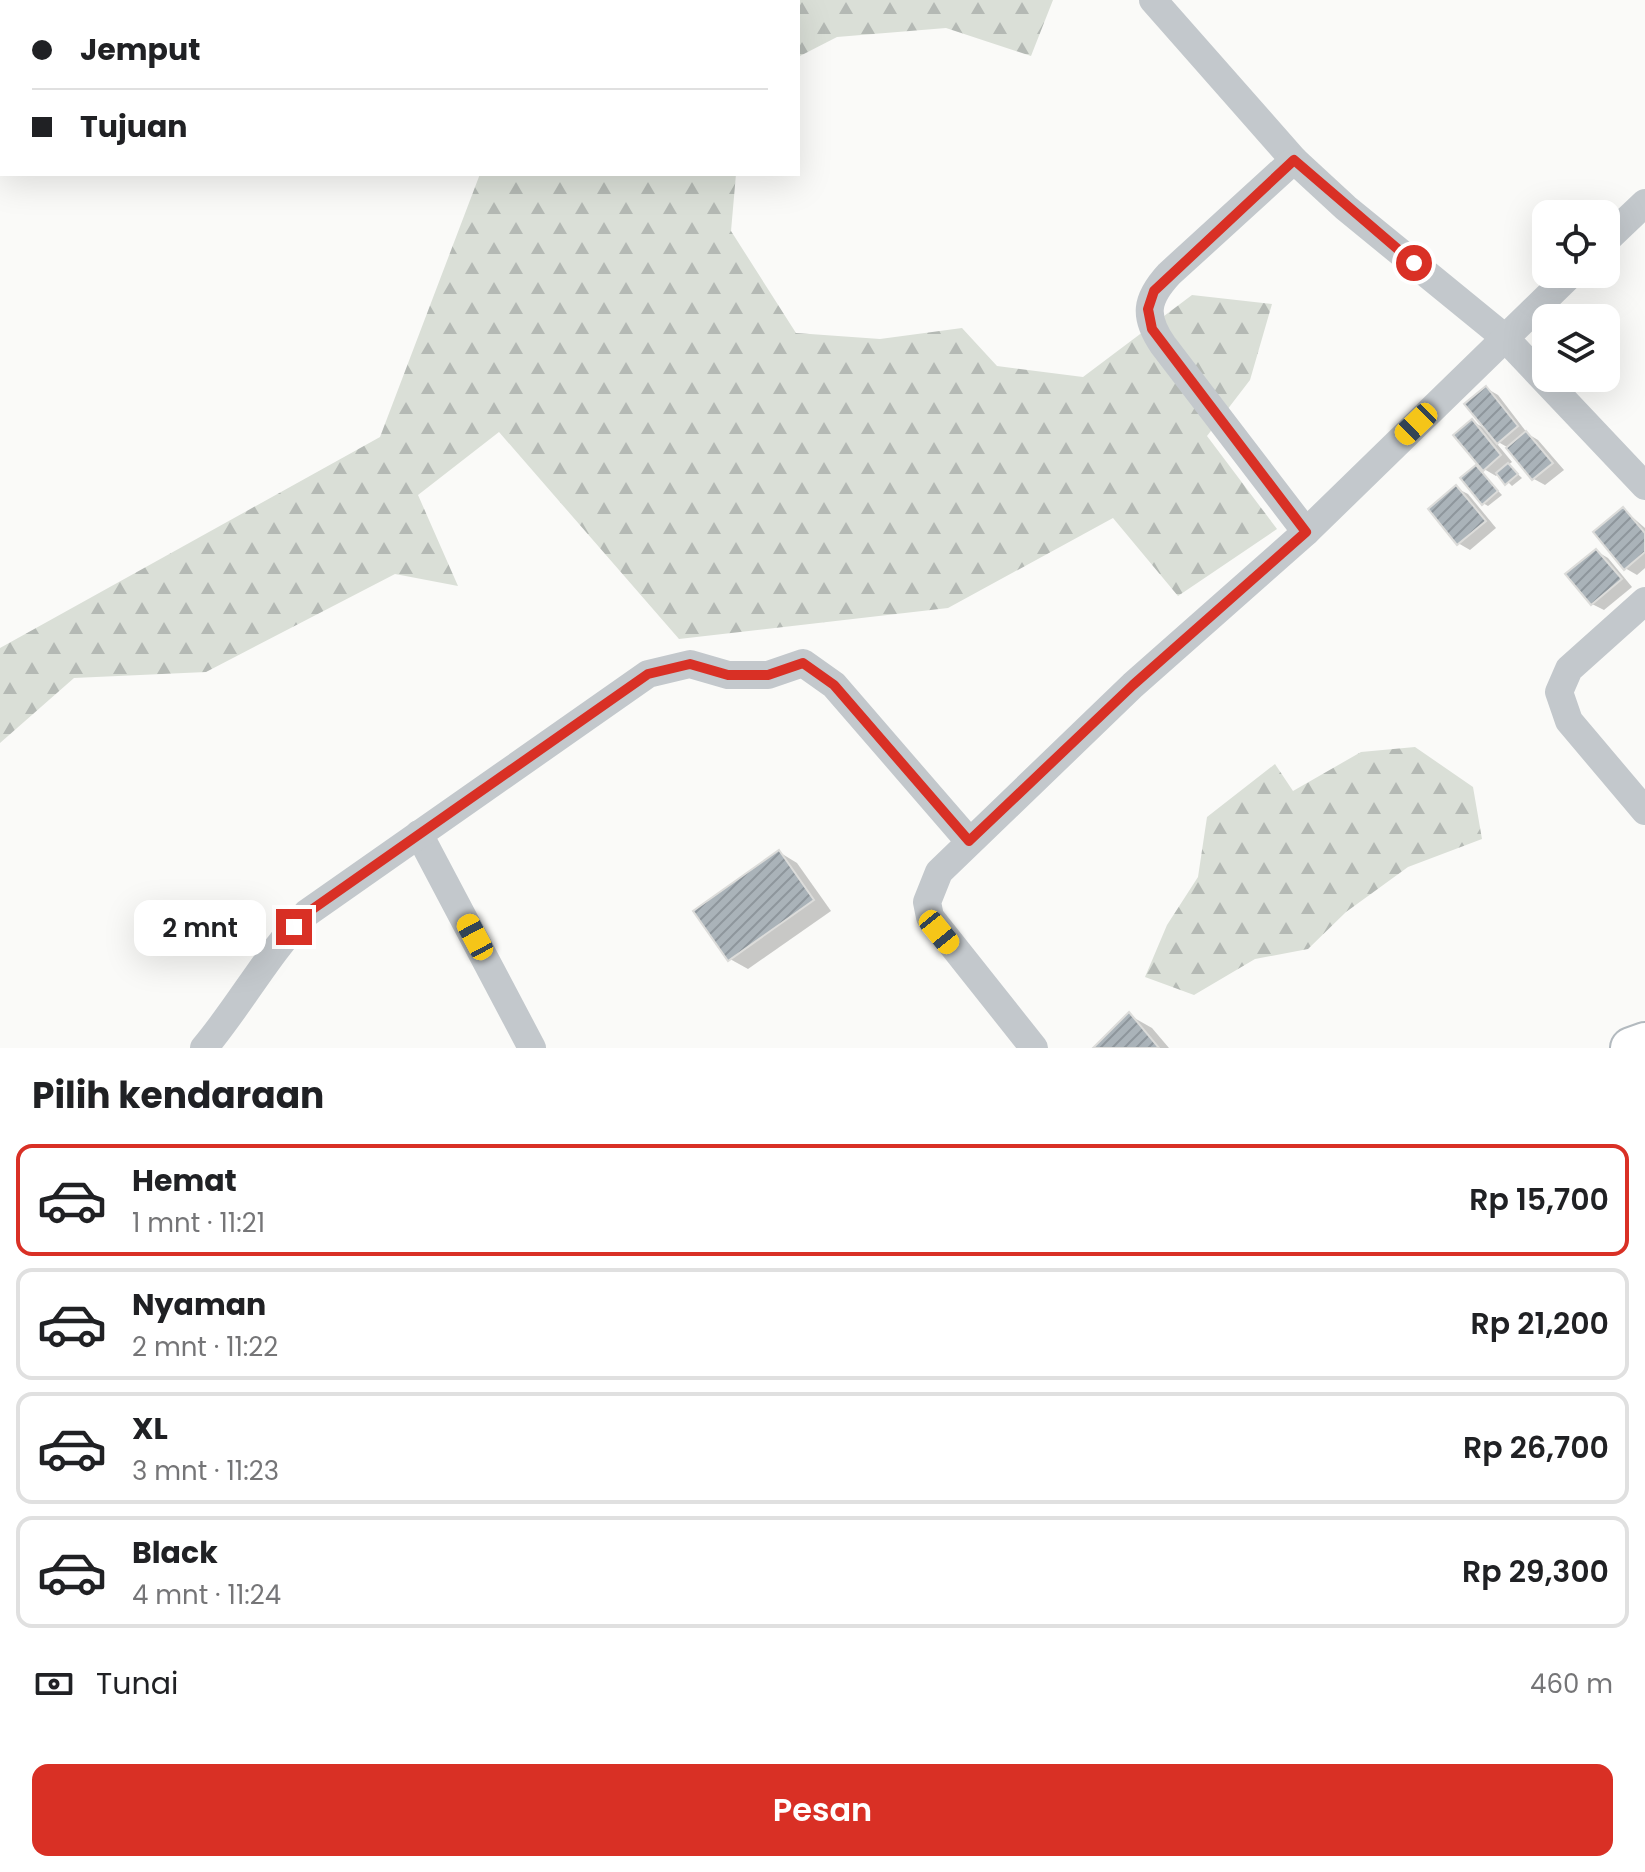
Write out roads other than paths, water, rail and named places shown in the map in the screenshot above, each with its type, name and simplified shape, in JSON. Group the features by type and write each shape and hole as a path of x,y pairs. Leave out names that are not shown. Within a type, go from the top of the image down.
{"main road":[{"path":"1631,1048 1645,1043"}],"street":[{"path":"1153,0 1294,160 1346,208 1504,337 1645,486"},
{"path":"1294,160 1169,274 1154,291 1148,309 1152,329 1163,345 1306,532"},
{"path":"1620,227 1645,203"},
{"path":"1034,1048 930,917 928,895 939,872 1133,685 1306,532 1556,288"},
{"path":"1645,601 1569,669 1559,692 1569,721 1645,811"},
{"path":"204,1048 227,1021 280,940 307,913 648,674 690,664 728,675 768,675 803,663 834,685 969,841"},
{"path":"419,834 532,1048"}]}
